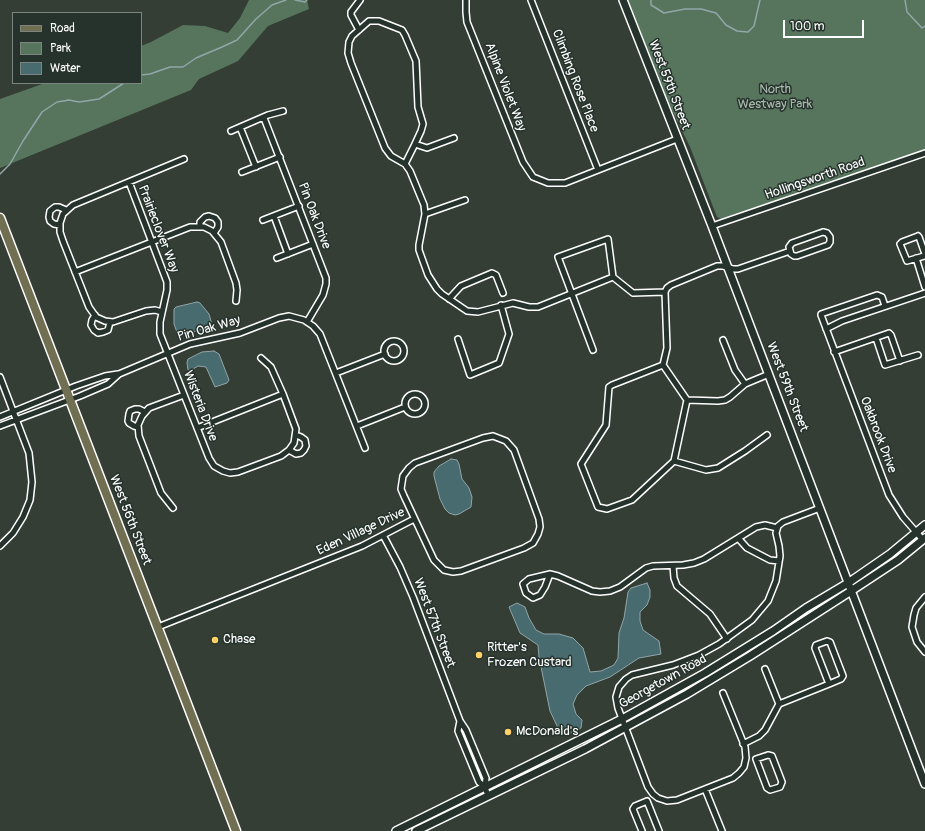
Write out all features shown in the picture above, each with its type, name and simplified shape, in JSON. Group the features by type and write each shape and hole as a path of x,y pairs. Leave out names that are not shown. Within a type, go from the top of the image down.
{"main road":[{"name":"West 59th Street","path":"623,0 712,226 925,784"},
{"name":"West 56th Street","path":"0,218 236,831"},
{"name":"Georgetown Road","path":"396,831 622,719 705,673 806,608 848,583 890,554 925,525"},
{"name":"Georgetown Road","path":"416,831 625,728 721,674 898,560 924,539"}],"street":[{"path":"359,30 351,15 351,12 360,0"},
{"name":"Alpine Violet Way","path":"466,0 467,22 523,162 533,177 548,183 565,183 598,170"},
{"name":"Climbing Rose Place","path":"531,0 598,170"},
{"path":"405,164 421,131 422,123 418,107 416,61 402,30 376,20 369,21 352,36 349,42 348,53 385,148 393,157 405,164 410,171 422,200 425,214 419,244 420,252 432,282 437,289 463,310 478,312 513,303 529,307 538,306 613,277"},
{"path":"231,131 268,116 283,112"},
{"name":"Pin Oak Drive","path":"264,118 325,273 326,284 323,295 307,322"},
{"path":"240,127 256,167"},
{"path":"415,144 427,148 454,138"},
{"path":"598,170 677,139"},
{"name":"Hollingsworth Road","path":"712,226 925,153"},
{"path":"242,172 280,157"},
{"path":"162,312 155,310 146,311 119,321 110,322 100,320 95,316 89,307 63,241 60,232 61,218 66,210 74,205 184,159"},
{"name":"Prairieclover Way","path":"128,182 167,282 167,290 160,322 160,331 168,353"},
{"path":"425,214 465,200"},
{"path":"263,220 299,206"},
{"path":"60,225 53,224 49,218 49,213 56,207 66,210"},
{"path":"200,226 200,222 205,217 209,216 215,218 218,222 218,229 214,233"},
{"path":"274,216 288,254"},
{"path":"75,272 190,227 200,226 208,228 221,242 236,283 236,301"},
{"path":"824,232 827,233 830,239 828,245 797,256 793,255 790,251 789,246 792,243 824,232"},
{"path":"919,236 925,254 916,258 908,261 905,260 900,244 919,236"},
{"path":"593,350 558,257 608,239 613,277 633,293 665,292"},
{"path":"277,258 313,244"},
{"path":"663,365 609,387 606,425 581,464 598,507 607,510 632,500 674,461 687,400 663,365 667,348 665,292 667,288 717,266 734,269 739,268 790,251"},
{"path":"916,258 925,287"},
{"path":"449,299 461,286 492,273 496,275 503,293"},
{"path":"826,329 842,321 925,293"},
{"name":"Oakbrook Drive","path":"885,306 882,297 877,295 821,314 821,316 889,495 903,517 916,533 924,539"},
{"path":"458,339 470,374 499,363 508,334 501,305"},
{"path":"95,316 91,325 98,333 108,330 110,322"},
{"name":"Pin Oak Way","path":"0,417 66,390 105,376 119,374 195,343 240,333 281,317 295,317 307,322"},
{"path":"307,322 320,334 365,448"},
{"path":"834,352 889,333 900,362"},
{"path":"876,338 885,366 918,355"},
{"path":"723,340 735,370 745,384"},
{"name":"Wisteria Drive","path":"168,353 209,458 214,466 225,472 238,472 281,456 289,450"},
{"path":"336,373 385,354"},
{"path":"261,358 271,367 296,429 294,444 289,450 296,454 301,453 306,446 305,440 296,435"},
{"name":"Pin Oak Way","path":"0,426 108,384 119,374"},
{"path":"687,400 725,400 745,384 769,374"},
{"path":"0,377 29,453 32,469 30,497 25,512 18,526 0,546"},
{"path":"173,508 161,493 139,436 138,427 145,412 154,406 184,394"},
{"path":"197,428 283,394"},
{"path":"357,426 405,407"},
{"path":"138,427 134,426 128,421 128,414 135,409 145,412"},
{"path":"674,461 706,470 718,468 768,435"},
{"name":"Eden Village Drive","path":"491,436 506,440 511,446 540,521 539,532 536,539 526,547 464,571 456,572 443,569 437,564 414,519 402,489 403,476 409,468 418,462 491,436"},
{"path":"723,693 746,752 744,767 735,776 673,801 663,800 654,795 648,787 616,702 619,687 632,675 690,659 714,647 752,620 768,601 776,581 779,561 779,546 776,533 777,528 783,522 820,508"},
{"name":"Eden Village Drive","path":"158,627 348,552 414,519"},
{"path":"550,574 540,595 533,598 526,593 523,584 529,578 550,574 590,590 602,592 617,588 647,568 689,565 701,561 761,525 777,528"},
{"name":"West 57th Street","path":"383,535 406,581 460,721 458,731 479,782 485,787 488,796"},
{"path":"738,538 747,548 770,560 779,561"},
{"path":"674,566 674,578 677,586 710,614 727,639"},
{"path":"925,597 916,608 912,627 917,642 925,652"},
{"path":"743,744 760,735 765,730 779,704 829,684 841,679 843,676 830,642 827,641 816,645 815,648 829,684"},
{"path":"765,669 779,704"},
{"path":"746,758 756,759 768,755 772,756 782,782 781,786 772,790 767,788 756,759"},
{"path":"705,789 722,831"},
{"path":"642,831 633,809 635,806 647,801 654,795"},
{"path":"647,801 659,831"}],"green space":[{"path":"249,0 307,0 309,9 268,26 238,61 199,79 191,90 0,168 0,99 42,84 142,84 142,46 183,25 205,26 228,33 240,18"},
{"name":"North Westway Park","path":"628,0 925,0 925,150 721,219 717,217 690,147 671,108"}],"water":[{"path":"197,302 200,303 209,314 211,327 178,335 174,324 174,309 176,307"},
{"path":"214,351 219,354 229,380 227,383 215,387 206,367 198,366 190,371 188,370 187,363 188,359 202,352"},
{"path":"451,459 457,460 462,479 469,488 472,497 471,507 455,515 449,513 445,509 440,499 434,476 434,472 439,466"},
{"path":"647,583 650,590 650,597 647,605 640,612 640,621 643,630 659,641 661,654 639,658 610,677 586,686 577,695 573,704 576,714 582,720 581,728 573,733 564,733 558,728 550,711 538,645 520,633 509,607 517,603 525,607 536,630 544,634 559,634 573,638 583,648 590,672 601,671 614,665 618,658 619,633 624,618 628,592 631,588"}],"waterway":[{"path":"142,75 150,74 170,67 183,67 196,58 237,40 256,19 272,5 286,0"},
{"path":"295,0 305,2 307,0"},
{"path":"651,0 651,5 664,13 685,9 701,9 716,13 726,25 737,31 748,32 754,26 760,0"},
{"path":"905,0 907,12 922,28 925,26"},
{"path":"0,174 10,164 42,112 57,102 69,100 79,102 99,99 122,84"}],"place":[{"name":"Chase","path":"215,640"},
{"name":"Ritter's Frozen Custard","path":"479,655"},
{"name":"McDonald's","path":"508,732"}]}
